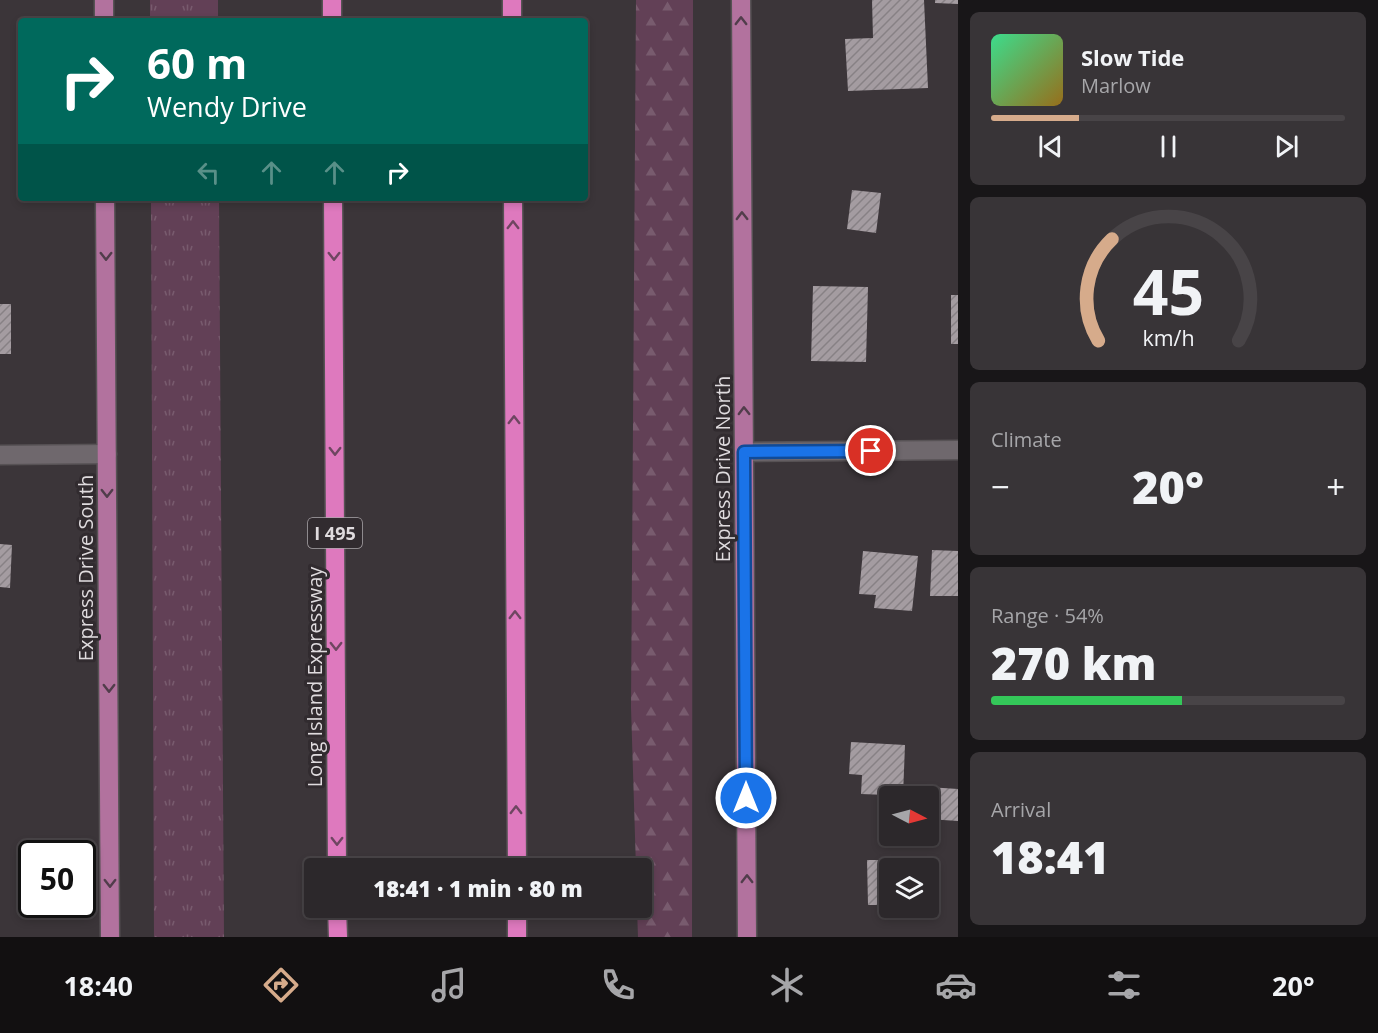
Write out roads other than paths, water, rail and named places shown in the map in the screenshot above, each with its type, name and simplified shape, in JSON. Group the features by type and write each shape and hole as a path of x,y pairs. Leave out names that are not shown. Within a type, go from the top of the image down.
{"highway":[{"path":"332,0 332,18"},
{"path":"512,0 512,18"},
{"name":"Long Island Expressway","path":"333,201 337,858"},
{"path":"513,201 517,858"},
{"path":"337,918 338,937"},
{"path":"517,918 517,937"}],"main road":[{"path":"104,0 104,18"},
{"name":"Express Drive North","path":"741,0 747,937"},
{"name":"Express Drive South","path":"105,201 110,937"}],"street":[{"path":"744,452 958,450"},
{"path":"0,455 107,454"}]}
